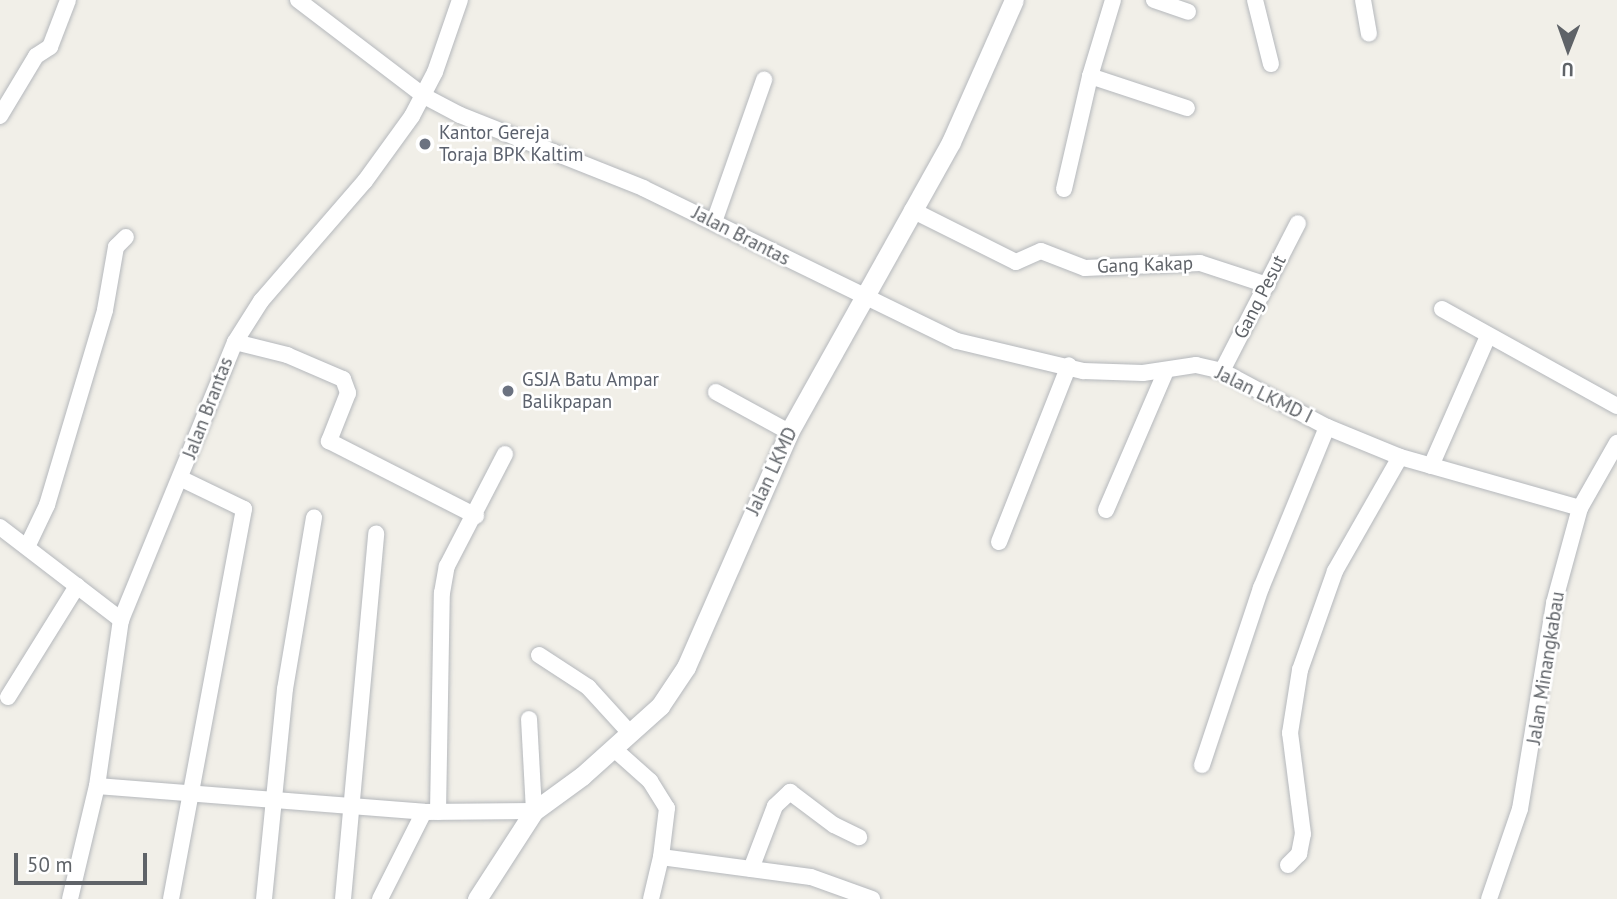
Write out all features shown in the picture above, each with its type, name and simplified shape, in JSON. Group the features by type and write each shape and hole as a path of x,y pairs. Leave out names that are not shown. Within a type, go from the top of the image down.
{"street":[{"path":"0,116 36,56 50,47 68,0"},
{"name":"Jalan Brantas","path":"298,0 424,96 714,222 863,298"},
{"name":"Jalan Brantas","path":"70,899 97,786 121,620 182,479 235,342 261,301 379,163 424,96 460,0"},
{"name":"Jalan LKMD","path":"477,899 534,811 613,748 660,706 686,667 789,432 951,142 1014,0"},
{"path":"1065,189 1090,76 1112,0"},
{"path":"1154,0 1188,12"},
{"path":"1255,0 1271,64"},
{"path":"1363,0 1369,33"},
{"path":"1090,76 1186,108"},
{"path":"714,222 764,80"},
{"name":"Gang Kakap","path":"912,210 1016,262 1041,251 1085,268 1200,263 1266,285"},
{"name":"Gang Pesut","path":"1222,371 1298,223"},
{"path":"27,547 47,505 104,310 116,247 126,237"},
{"name":"Jalan LKMD I","path":"863,298 957,341 1069,365 1083,371 1166,371 1196,365 1222,371 1327,427 1400,457 1580,508"},
{"path":"1442,309 1617,406"},
{"path":"1431,466 1488,335"},
{"path":"235,342 287,355 343,379 348,393 329,441 476,516"},
{"path":"999,542 1069,365"},
{"path":"1106,510 1166,371"},
{"path":"716,393 789,432"},
{"path":"1202,765 1261,588 1327,427"},
{"name":"Jalan Minangkabau","path":"1489,899 1520,809 1553,603 1580,508 1617,443"},
{"path":"380,899 431,812 443,593 447,566 476,516 505,454"},
{"path":"1288,865 1299,854 1303,834 1290,733 1300,670 1335,570 1400,457"},
{"path":"171,899 244,509 182,479"},
{"path":"264,899 272,798 314,517"},
{"path":"0,527 121,620"},
{"path":"343,899 348,805 376,533"},
{"path":"8,697 77,586"},
{"path":"539,656 588,687 630,733"},
{"path":"97,786 431,812 534,811 529,719"},
{"path":"613,748 650,780 667,808 661,856 651,899"},
{"path":"751,869 775,806 790,792 834,825 859,837"},
{"path":"661,856 811,877 872,899"}],"place":[{"name":"Kantor Gereja Toraja BPK Kaltim","path":"425,144"},
{"name":"GSJA Batu Ampar Balikpapan","path":"508,391"}]}
